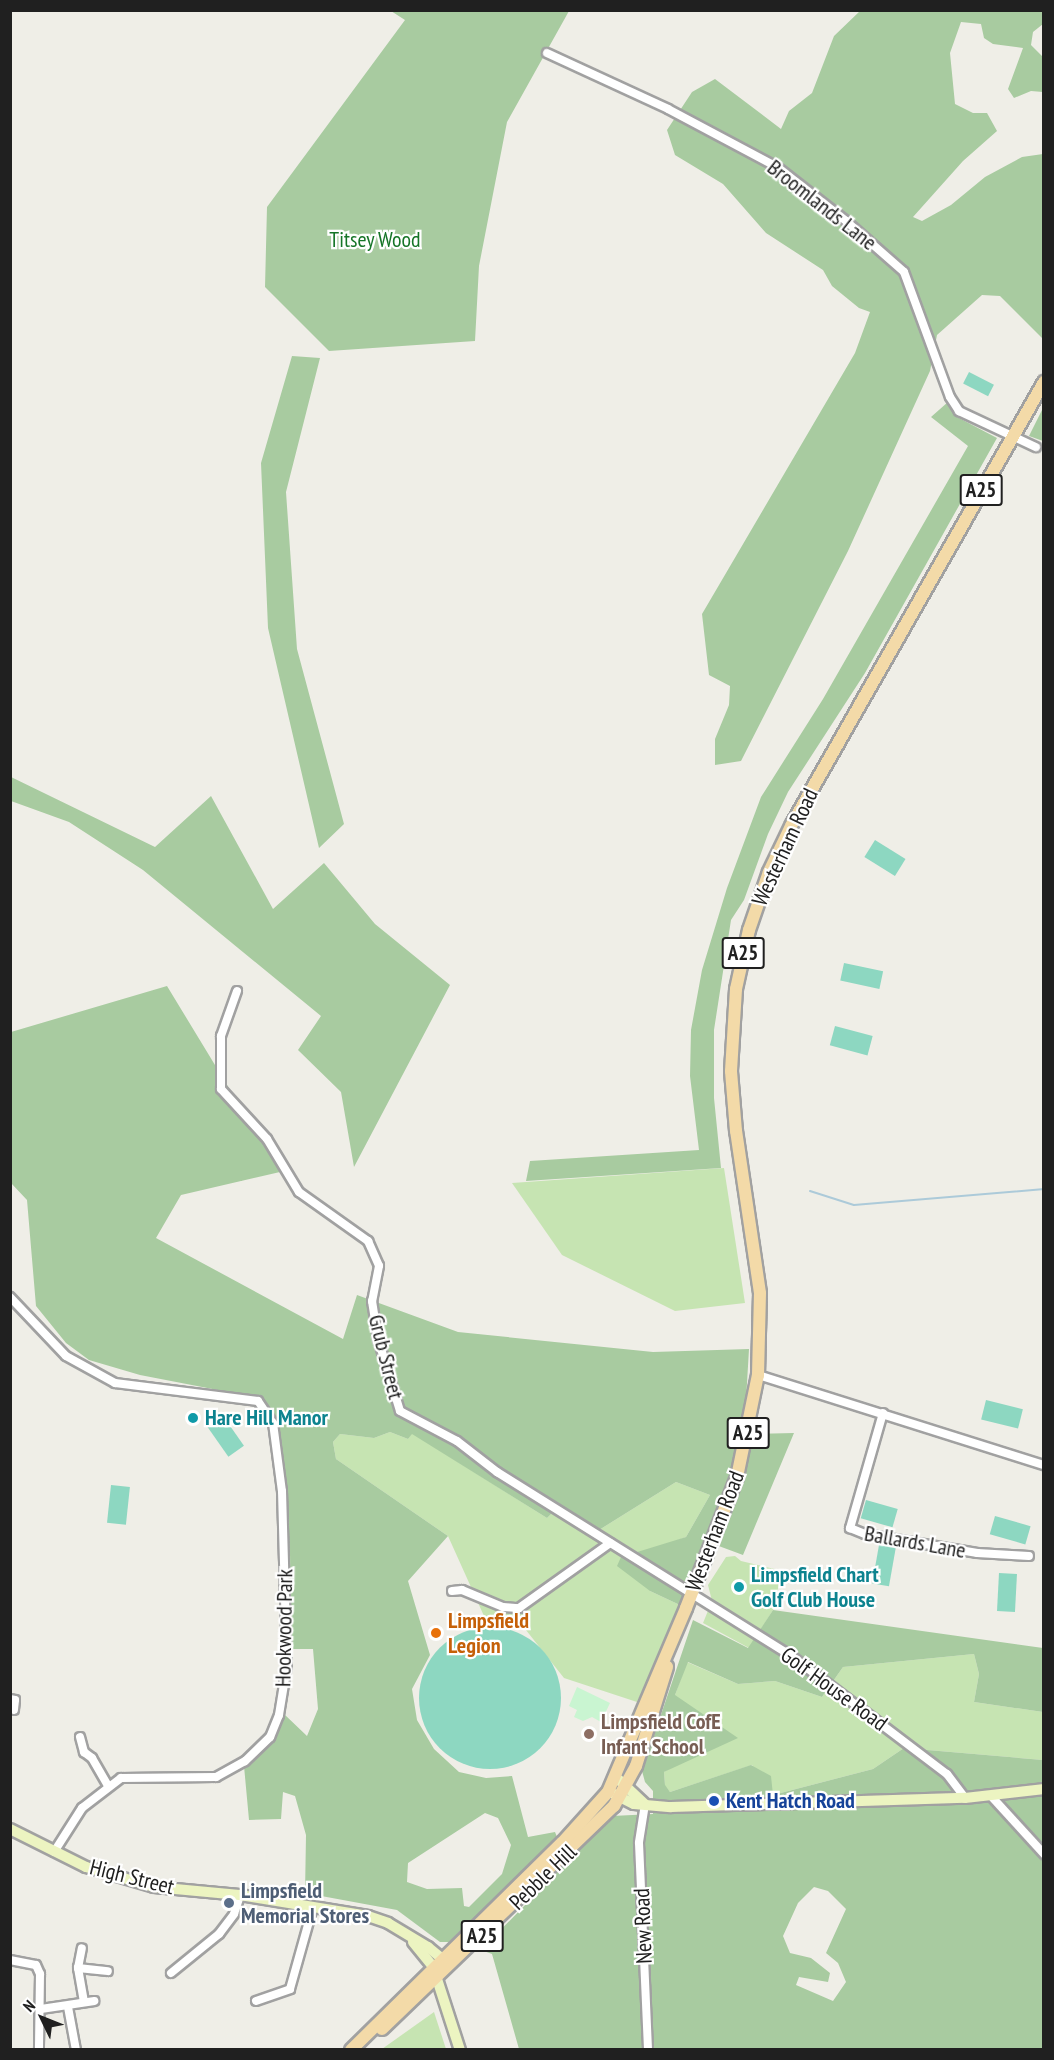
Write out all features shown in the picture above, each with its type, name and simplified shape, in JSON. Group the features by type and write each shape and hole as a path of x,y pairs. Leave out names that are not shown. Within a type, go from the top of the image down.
{"main road":[{"name":"Westerham Road","path":"621,1797 628,1785 686,1608 740,1468 758,1375 760,1293 737,1141 731,1071 734,1009 744,949 761,891 792,824 1044,382"},
{"name":"Westerham Road","path":"611,1785 675,1626 686,1608"},
{"path":"611,1785 628,1785 645,1804"},
{"path":"611,1785 621,1797 630,1803 671,1807 965,1798 1044,1789"},
{"name":"Pebble Hill","path":"439,1969 562,1843 611,1785"},
{"name":"Pebble Hill","path":"439,1969 621,1797"},
{"name":"High Street","path":"10,1829 86,1867 154,1887 240,1895 368,1916 401,1930 439,1969"},
{"path":"351,2049 439,1969 460,2049"},
{"name":"A25","path":"359,2049 439,1969"}],"street":[{"name":"Broomlands Lane","path":"547,53 668,109 777,167 846,220 904,272 950,397 959,411 1014,434 1036,447"},
{"name":"Grub Street","path":"237,991 221,1036 221,1089 267,1139 299,1192 368,1241 379,1266 372,1301 378,1339 400,1411 457,1441 497,1472 692,1594"},
{"name":"Hookwood Park","path":"10,1297 66,1356 115,1383 258,1401 273,1423 284,1513 287,1666 279,1715 270,1737 230,1772 206,1778 121,1778 82,1808 54,1852"},
{"path":"758,1375 1044,1464"},
{"name":"Ballards Lane","path":"883,1413 850,1528 865,1534 976,1553 1029,1556"},
{"path":"452,1591 462,1590 503,1607 519,1608 610,1543"},
{"name":"Golf House Road","path":"692,1594 790,1655 947,1774 965,1798"},
{"path":"10,1699 15,1700 14,1710"},
{"path":"80,1737 84,1752 92,1758 108,1786"},
{"path":"991,1796 1044,1854"},
{"name":"New Road","path":"645,1804 639,1843 648,2049"},
{"path":"171,1973 219,1934 234,1914 240,1895"},
{"path":"256,2001 290,1989 313,1907"},
{"path":"82,1948 78,1968 84,2002"},
{"path":"10,1960 36,1965 40,1974 39,2049"},
{"path":"78,1968 108,1971"},
{"path":"41,2009 68,2007 94,2001"},
{"path":"68,2007 76,2049"}],"green space":[{"name":"Titsey Wood","path":"391,11 569,11 507,122 479,266 475,341 329,351 265,287 267,207 405,20"},
{"path":"860,11 1043,11 1043,24 1033,32 1031,45 1043,57 1043,92 1031,91 1014,98 1008,89 1023,48 993,44 984,38 981,24 961,22 950,53 955,104 973,113 987,113 997,131 963,161 913,217 922,221 951,205 985,177 1022,157 1043,154 1043,339 1000,296 982,295 937,335 930,371 848,551 741,761 715,765 715,739 729,705 730,686 709,675 702,614 855,353 870,312 859,308 832,286 823,270 766,233 723,184 675,155 667,130 692,92 715,79 781,129 789,111 812,93 834,36"},
{"path":"292,356 320,358 286,492 297,649 344,824 319,848 268,628 261,463"},
{"path":"969,372 994,385 988,396 963,384"},
{"path":"948,402 957,417 997,438 865,673 788,792 768,834 744,900 731,920 714,1030 714,1098 721,1168 526,1181 530,1161 699,1150 690,1076 691,1030 702,970 727,888 761,797 823,699 968,446 931,417"},
{"path":"1043,408 1043,441 1029,436"},
{"path":"11,777 155,847 211,796 273,909 324,863 375,924 450,985 354,1167 341,1092 298,1050 321,1016 143,870 69,822 11,801"},
{"path":"875,840 906,859 895,876 864,857"},
{"path":"844,963 883,971 879,989 840,981"},
{"path":"167,986 280,1172 181,1195 156,1238 343,1339 357,1295 458,1332 653,1352 749,1349 744,1434 794,1433 743,1555 708,1542 682,1606 650,1591 617,1566 621,1557 686,1537 710,1495 676,1482 599,1530 560,1505 547,1518 412,1434 408,1439 390,1432 374,1438 340,1434 333,1442 336,1459 448,1536 408,1581 430,1655 412,1689 417,1720 434,1749 459,1772 486,1778 512,1776 528,1837 555,1832 557,1837 449,1942 440,1942 397,1910 305,1893 306,1835 295,1796 283,1792 281,1819 249,1820 244,1766 272,1741 284,1714 307,1736 318,1709 313,1649 291,1649 290,1553 277,1434 255,1408 254,1397 140,1375 89,1360 66,1343 36,1306 27,1200 11,1183 11,1032","holes":["485,1813 498,1818 511,1845 502,1874 469,1907 464,1906 462,1888 427,1889 407,1882 408,1863"]},
{"path":"835,1026 873,1036 867,1055 830,1045"},
{"path":"724,1168 745,1303 675,1311 562,1255 512,1183"},
{"path":"986,1400 1023,1409 1018,1429 981,1419"},
{"path":"221,1413 244,1446 228,1457 205,1424"},
{"path":"390,1432 408,1439 412,1433 547,1518 560,1505 599,1530 676,1482 710,1495 686,1537 658,1548 650,1591 682,1606 637,1702 564,1678 518,1620 493,1622 484,1616 448,1536 336,1459 333,1442 340,1434 374,1438"},
{"path":"111,1485 130,1487 126,1525 107,1523"},
{"path":"866,1500 898,1509 892,1527 861,1518"},
{"path":"995,1516 1031,1526 1025,1544 990,1534"},
{"path":"879,1545 896,1548 889,1586 872,1583"},
{"path":"735,1556 741,1561 782,1571 773,1610 749,1648 703,1623 712,1601 708,1585 726,1557"},
{"path":"999,1573 1017,1574 1015,1612 997,1611"},
{"path":"773,1610 1043,1648 1043,1712 974,1702 979,1674 974,1654 843,1667 822,1697 775,1681 738,1684 688,1662 675,1695 738,1738 664,1772 665,1785 670,1792 751,1765 771,1776 773,1795 873,1769 904,1748 1043,1760 1043,2049 519,2049 492,1954 481,1950 612,1816 653,1814 653,1791 645,1782 642,1771 693,1620 748,1648","holes":["814,1887 828,1891 846,1909 826,1953 838,1963 846,1982 833,2001 796,1985 799,1977 828,1982 830,1973 811,1958 790,1953 783,1936 798,1903"]},
{"path":"490,1627 517,1632 540,1648 556,1671 561,1698 556,1725 540,1748 517,1764 490,1769 463,1764 440,1748 424,1725 419,1698 424,1671 440,1648 463,1632"},
{"path":"974,1654 979,1674 974,1702 1043,1712 1043,1760 904,1748 873,1769 773,1795 752,1765 670,1792 665,1786 664,1772 676,1765 675,1695 687,1662 738,1684 775,1681 822,1697 843,1667"},
{"path":"577,1687 610,1703 601,1722 592,1717 583,1721 574,1717 577,1710 569,1706"},
{"path":"434,2012 446,2049 382,2049"}],"waterway":[{"path":"810,1191 854,1205 1044,1189"}],"place":[{"name":"Hare Hill Manor","path":"193,1418"},
{"name":"Limpsfield Chart Golf Club House","path":"739,1587"},
{"name":"Limpsfield Legion","path":"436,1633"},
{"name":"Limpsfield CofE Infant School","path":"589,1734"},
{"name":"Kent Hatch Road","path":"714,1801"},
{"name":"Limpsfield Memorial Stores","path":"229,1903"}]}
